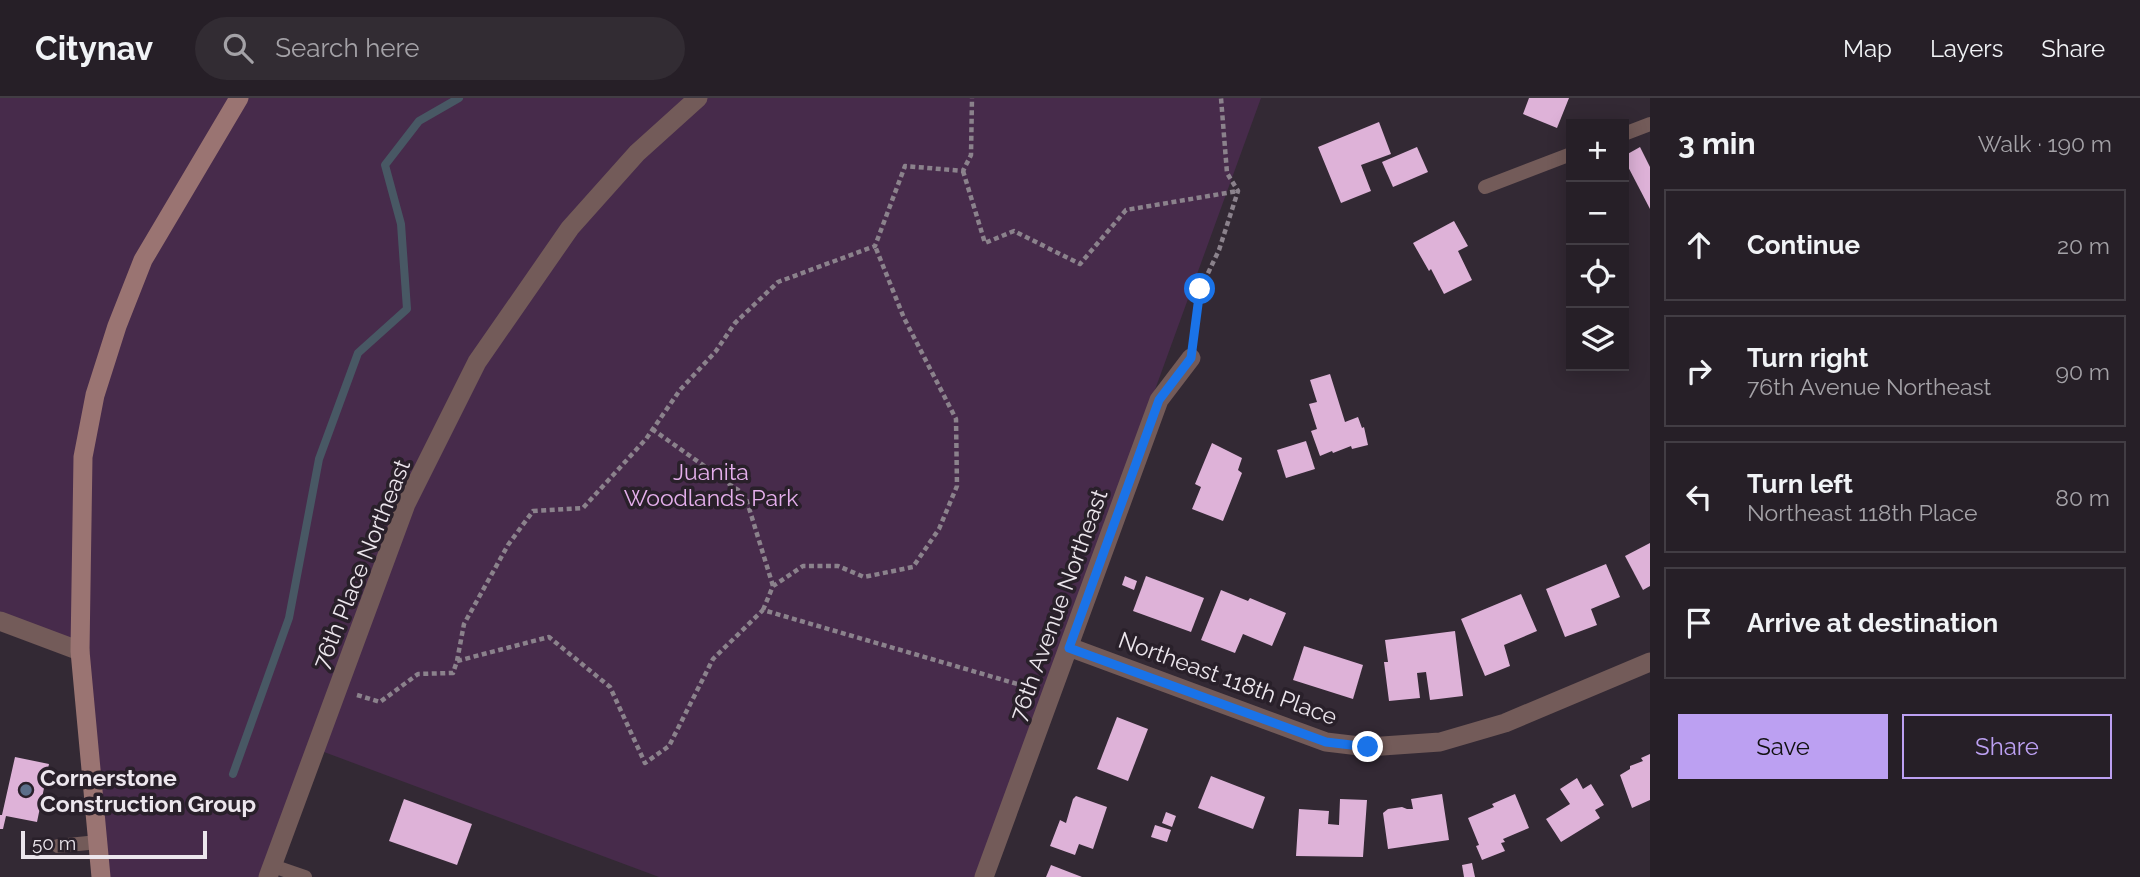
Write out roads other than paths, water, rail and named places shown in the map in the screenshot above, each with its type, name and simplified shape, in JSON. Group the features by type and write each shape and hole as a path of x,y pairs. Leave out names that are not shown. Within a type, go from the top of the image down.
{"main road":[{"path":"100,877 80,651 83,457 94,395 143,260 239,98"}],"street":[{"name":"76th Place Northeast","path":"270,871 406,504 477,362 570,228 637,153 698,98"},
{"name":"76th Avenue Northeast","path":"984,877 1159,400 1191,358"},
{"path":"0,621 80,651"},
{"name":"Northeast 118th Place","path":"1069,648 1326,742 1368,747 1440,742 1505,723 1650,662"}],"lane":[{"path":"1629,132 1650,124"},
{"path":"1485,187 1566,156"},
{"path":"58,846 98,842"},
{"path":"270,871 305,877"}],"waterway":[{"path":"233,774 289,618 319,459 358,353 407,309 401,224 385,165 419,121 459,98"}],"place":[{"name":"Cornerstone Construction Group","path":"26,790"}],"park label":[{"name":"Juanita Woodlands Park","path":"711,484"}]}
